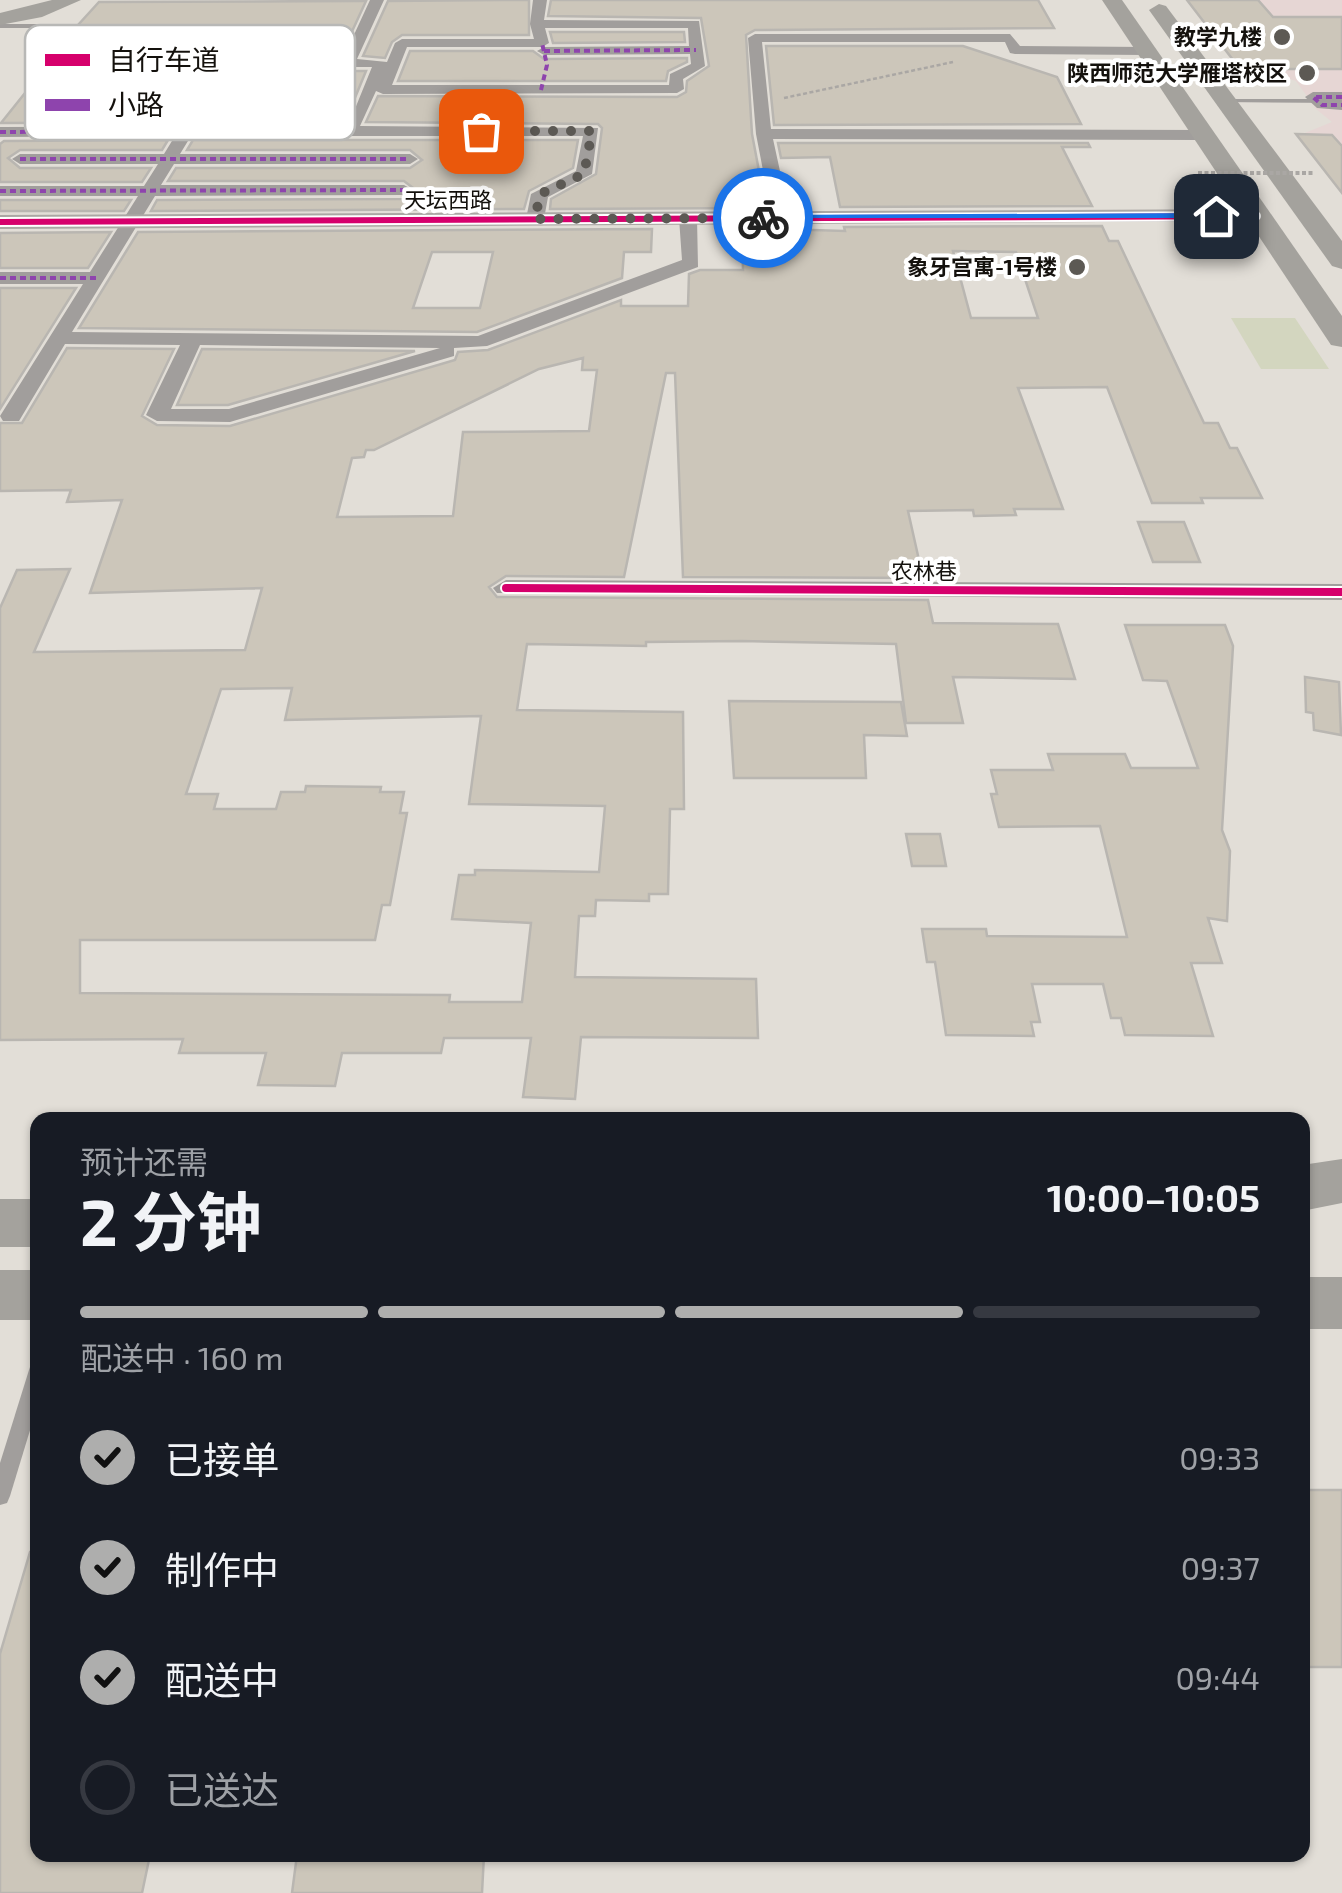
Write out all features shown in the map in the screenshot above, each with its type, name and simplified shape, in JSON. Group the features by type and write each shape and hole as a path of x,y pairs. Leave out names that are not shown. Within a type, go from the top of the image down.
{"main road":[{"path":"0,23 71,0"},
{"path":"1112,0 1342,338"},
{"path":"1152,0 1340,254"},
{"path":"1310,1187 1342,1181"},
{"path":"1310,1220 1342,1220"},
{"path":"0,1223 30,1223"},
{"path":"0,1295 30,1295"},
{"path":"1310,1303 1342,1303"}],"street":[{"path":"355,48 377,0"},
{"path":"540,0 537,24 547,65 541,90"},
{"path":"537,24 694,24 698,66 675,77 678,89 383,90 402,43 696,50"},
{"path":"781,218 764,134 756,38 1010,38 1015,50 1146,50"},
{"path":"355,63 380,63 355,122"},
{"path":"1318,101 1322,105 1342,101"},
{"path":"355,131 592,131 584,174 540,194 535,219"},
{"path":"0,132 25,132"},
{"path":"764,134 1203,135"},
{"path":"12,416 181,140"},
{"path":"20,159 410,159"},
{"path":"0,191 404,190"},
{"name":"天坛西路","path":"0,222 1256,216"},
{"path":"192,339 157,415 230,416 480,342 691,263 688,218"},
{"path":"0,278 98,278"},
{"path":"60,338 480,342"},
{"name":"农林巷","path":"506,588 1342,592"}],"lane":[{"path":"0,23 35,25"},
{"path":"1223,100 1318,101"},
{"path":"0,1496 30,1397"}],"path":[{"path":"763,102 1015,50"},
{"path":"1198,173 1314,173"}],"shaded area":[{"name":"陕西师范大学雁塔校区","path":"1218,0 1342,0 1342,159 1300,135 1332,122 1316,109 1296,81 1248,65"}],"green space":[{"path":"1231,318 1295,318 1329,369 1261,369"}],"building":[{"path":"529,0 529,35 402,35 392,42 385,58 363,56 388,1"},
{"path":"551,0 1038,0 1054,28 755,30 746,35 752,134 766,208 550,209 551,199 596,174 602,128 598,124 366,122 378,96 677,97 686,92 687,81 709,66 701,18 548,16"},
{"path":"1187,0 1258,0 1273,17 1342,17 1342,69 1240,69"},
{"path":"366,1 355,25 78,25 99,2"},
{"path":"550,32 684,32 685,42 553,43"},
{"path":"766,46 963,46 1057,77 1081,124 774,125"},
{"path":"410,51 533,51 544,59 687,58 687,62 668,71 666,81 398,81"},
{"path":"355,71 366,71 355,98"},
{"path":"25,93 25,123 1,123"},
{"path":"1296,134 1332,135 1342,146 1342,193"},
{"path":"168,140 162,150 20,150 8,158 20,168 151,168 142,182 0,182 0,144 4,141"},
{"path":"193,140 578,140 573,168 529,191 524,209 151,211 157,200 404,199 417,191 404,181 168,181 176,168 410,168 422,160 410,150 187,150"},
{"path":"778,143 1088,143 1090,147 1062,147 1092,206 840,207 830,157 781,158"},
{"path":"0,200 131,200 124,211 0,211"},
{"path":"1102,226 1109,241 1118,241 1204,423 1218,423 1230,448 1237,448 1262,498 1152,503 1107,387 1018,388 1063,509 1014,509 1016,515 974,516 973,510 908,511 923,578 683,577 675,373 666,373 624,577 506,576 489,587 497,597 928,600 933,623 1058,624 1075,679 953,677 963,723 906,723 896,644 742,641 646,642 646,646 527,644 517,710 683,712 684,809 670,809 668,894 649,894 649,901 596,900 595,916 579,916 575,977 756,979 758,1038 581,1037 575,1099 523,1097 531,1038 444,1038 441,1053 342,1053 335,1086 258,1085 266,1053 179,1053 183,1039 0,1040 0,608 17,570 70,569 34,652 245,650 262,588 90,593 122,500 67,502 71,490 0,491 0,423 22,423 67,348 174,349 142,416 157,425 230,426 455,360 458,352 488,350 621,300 621,306 688,306 689,274 700,270 743,270 742,228 845,231 844,227","holes":["953,251 1016,252 1038,318 971,318","583,358 582,370 597,370 589,431 463,432 453,516 337,517 352,458 364,457 366,450 374,450 539,369","292,688 285,720 481,716 469,804 605,806 599,872 475,870 475,875 459,875 452,919 531,923 522,1002 449,1002 450,995 80,993 80,940 375,940 382,905 390,905 407,813 400,813 404,792 380,792 381,787 306,786 305,792 281,792 276,809 214,809 218,794 186,794 221,689"]},
{"path":"652,229 651,252 624,252 622,278 477,332 79,328 138,232","holes":["432,252 493,252 480,308 413,308"]},
{"path":"111,232 88,268 0,268 0,233"},
{"path":"0,288 76,288 0,409"},
{"path":"202,349 415,351 228,405 177,405"},
{"path":"1138,522 1184,522 1200,562 1153,562"},
{"path":"1125,625 1225,625 1233,646 1222,830 1230,851 1227,921 1208,918 1222,963 1191,963 1213,1036 1125,1035 1121,1018 1111,1018 1103,984 1032,984 1040,1022 1031,1022 1034,1036 946,1035 935,962 927,962 922,929 986,929 987,936 1127,937 1100,826 999,827 991,794 997,794 991,770 1053,770 1048,754 1125,754 1131,768 1198,768 1167,681 1143,680"},
{"path":"1305,677 1339,682 1341,735 1314,730 1313,713 1306,712"},
{"path":"729,701 901,702 907,736 864,735 866,778 734,778"},
{"path":"906,834 940,834 946,866 912,866"},
{"path":"1310,1490 1342,1490 1342,1667 1310,1667"},
{"path":"30,1552 30,1862 149,1862 142,1893 0,1893 0,1654"},
{"path":"296,1862 484,1862 482,1893 292,1893"}],"marked path":[{"path":"541,90 547,65 542,43"},
{"path":"544,51 696,50"},
{"path":"1342,97 1313,97 1322,105 1342,105"},
{"path":"0,132 25,132"},
{"path":"20,159 410,159"},
{"path":"0,191 404,190"},
{"path":"0,278 98,278"}],"cycle path":[{"path":"0,222 1256,216"},
{"path":"506,588 1342,592"}],"way so far":[{"path":"481,131 592,131 584,174 540,194 535,219 763,218"}],"place":[{"name":"教学九楼","path":"1282,37"},
{"name":"陕西师范大学雁塔校区","path":"1307,73"},
{"name":"象牙宫寓-1号楼","path":"1077,267"}],"route":[{"path":"763,218 1216,216"}]}
